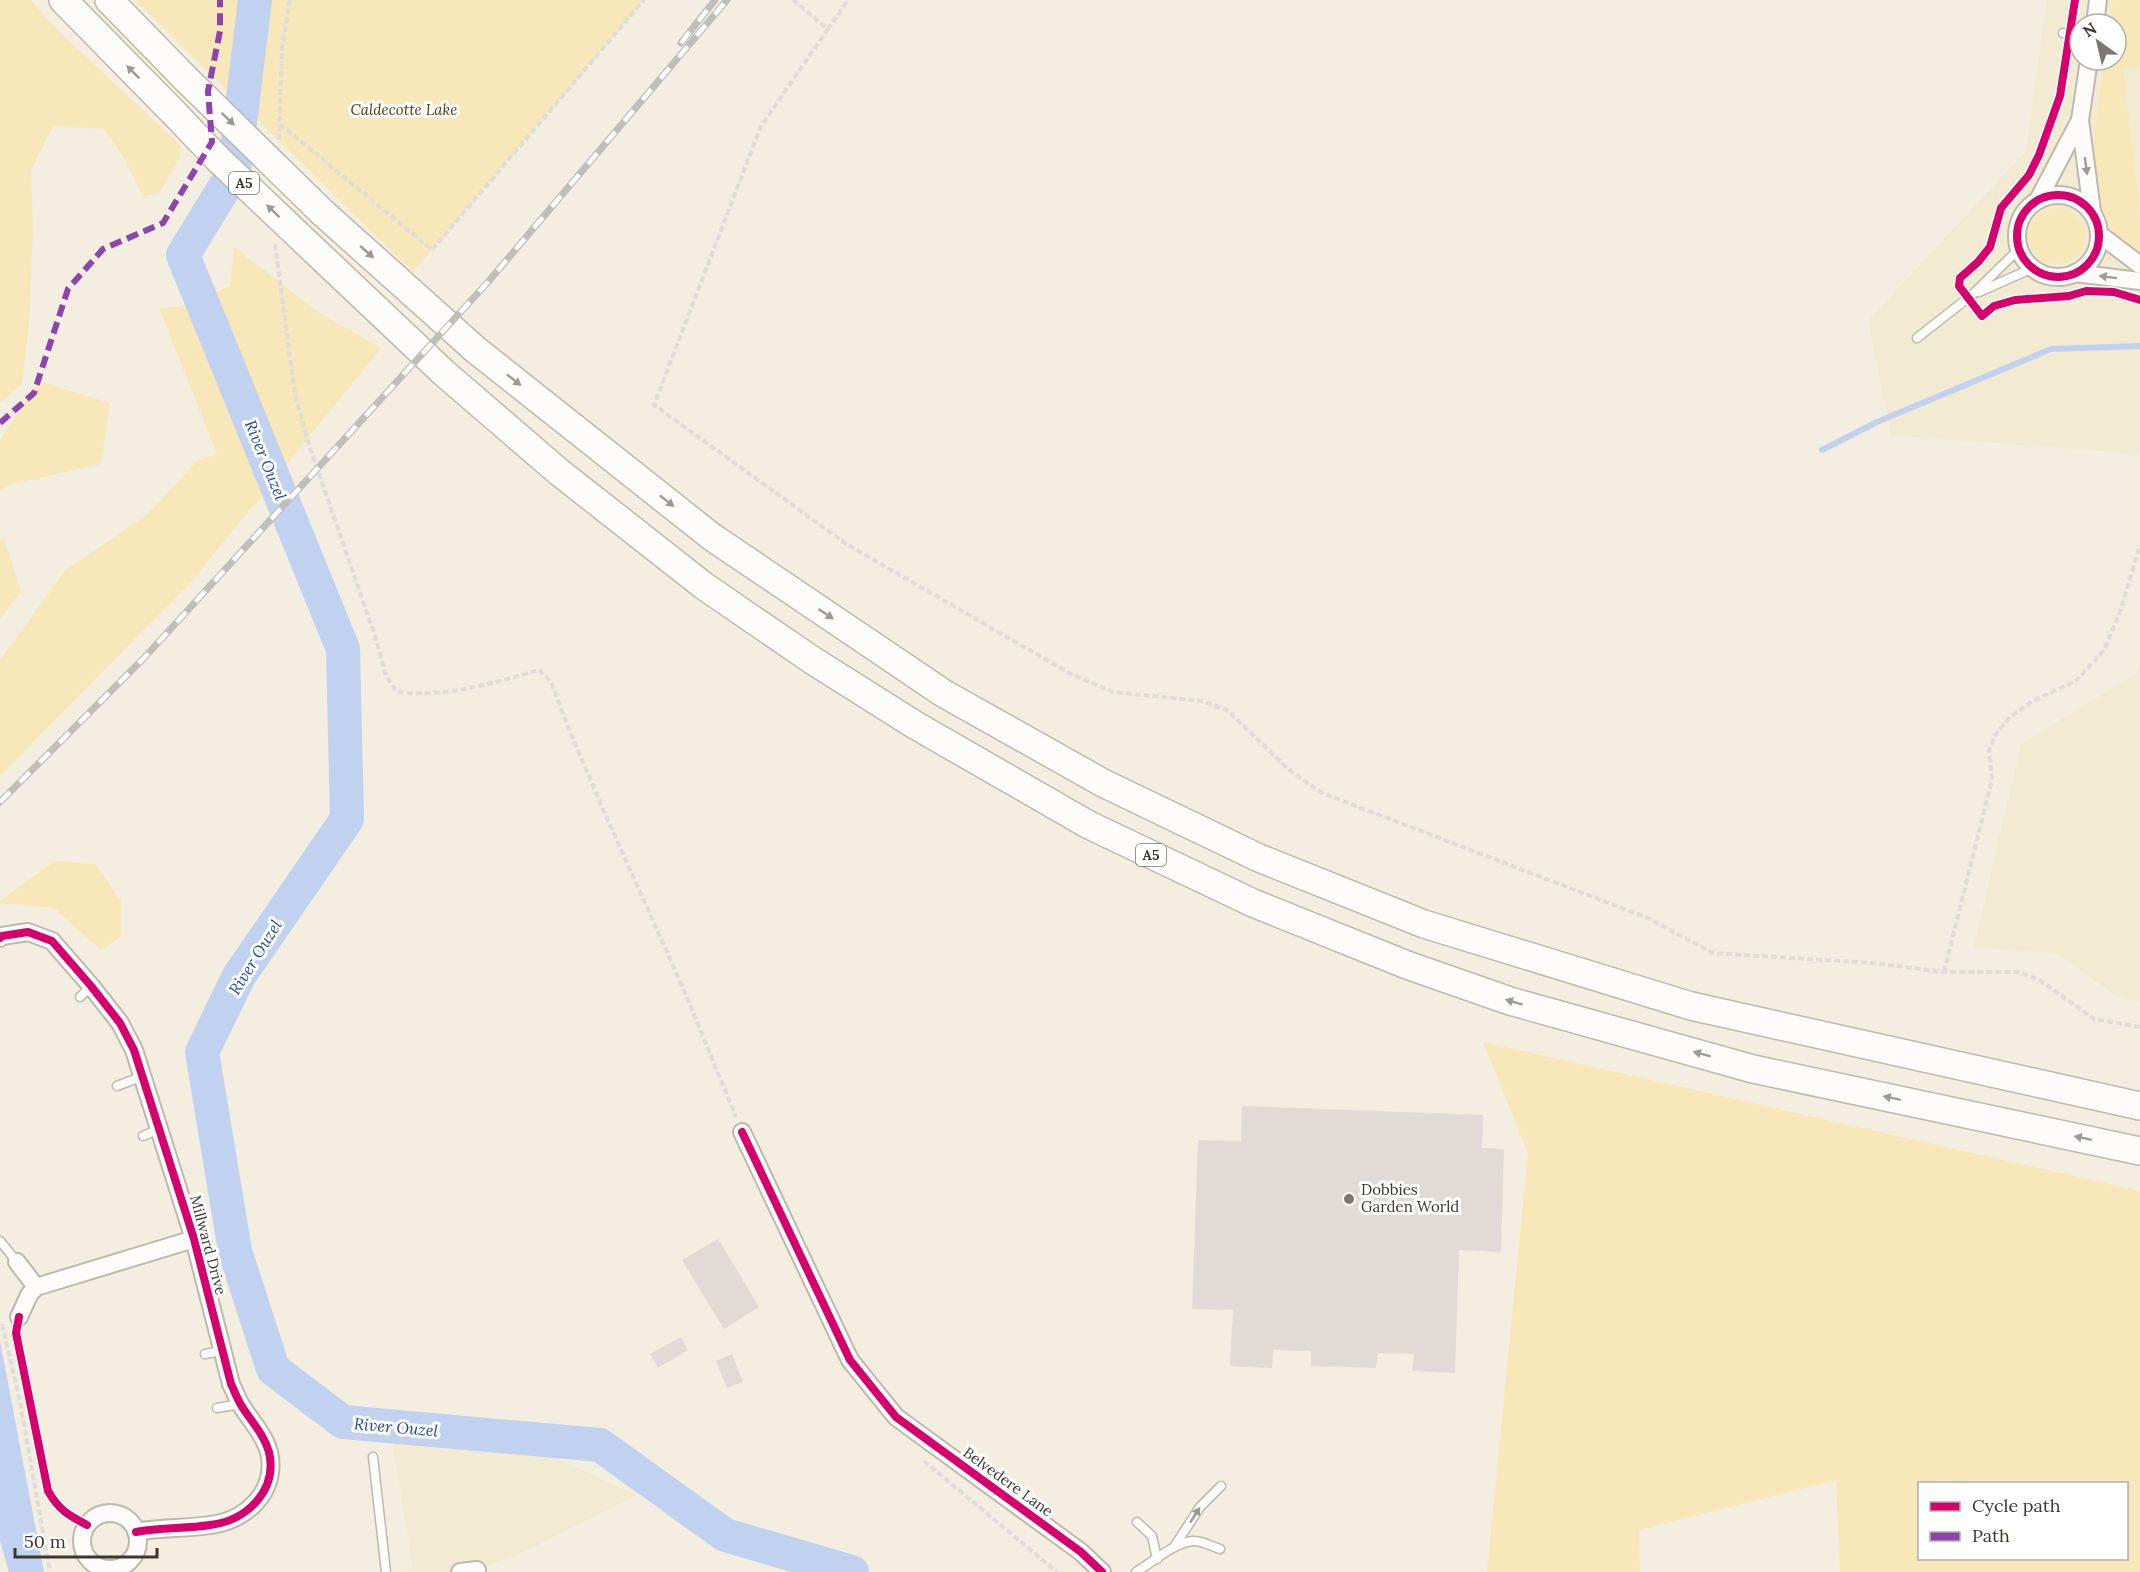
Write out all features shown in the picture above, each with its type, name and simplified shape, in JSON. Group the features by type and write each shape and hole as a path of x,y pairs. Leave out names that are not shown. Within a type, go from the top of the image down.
{"highway":[{"name":"A5","path":"63,0 218,159 444,373 559,472 704,586 812,660 915,725 1089,825 1253,903 1407,965 1510,1001 1753,1069 2140,1150"},
{"name":"A5","path":"109,0 323,213 476,350 712,537 943,693 1103,783 1259,858 1424,924 1691,1006 2140,1107"}],"street":[{"path":"2080,120 2038,200 2022,215 2018,226 2019,249 2025,260 2033,268 2054,276 2075,273 2091,260 2096,252 2099,234 2092,212 2080,120 2087,72"},
{"path":"2038,200 2061,194 2073,197 2092,212"},
{"path":"2099,234 2140,265"},
{"path":"2075,273 2140,281"},
{"name":"Millward Drive","path":"0,938 28,932 52,941 86,992 120,1023 134,1050 143,1076 194,1239 213,1352 240,1404 261,1435 269,1452 271,1468 268,1487 257,1503 235,1518 212,1525 136,1532"},
{"name":"Belvedere Lane","path":"742,1131 850,1360 896,1417 1081,1552 1102,1572"},
{"name":"Millward Drive","path":"36,1287 194,1239"},
{"path":"17,1262 36,1287 29,1295 19,1317"},
{"path":"109,1513 126,1518 136,1532 138,1541 136,1551 124,1565 116,1570 99,1567 86,1556 82,1540 87,1525 93,1519 109,1513"},
{"path":"460,1572 477,1570 477,1572"}],"lane":[{"path":"2062,33 2068,33"},
{"path":"1917,338 1973,294 2019,249"},
{"path":"1973,294 2033,268"},
{"path":"117,1086 143,1076"},
{"path":"143,1136 159,1129"},
{"path":"0,1241 17,1262"},
{"path":"218,1408 240,1404"},
{"path":"373,1457 386,1572"},
{"path":"1174,1548 1200,1507 1221,1486"},
{"path":"1137,1522 1152,1536 1157,1559"},
{"path":"1136,1572 1174,1548 1192,1541 1220,1549"}],"path":[{"path":"278,145 282,48 290,0"},
{"path":"280,124 432,250 644,0"},
{"path":"793,0 828,29"},
{"path":"848,0 761,126 654,405 848,545 1071,674 1113,692 1202,701 1227,710 1288,769 1322,793 1648,918 1713,953 1872,963 1944,972 2019,972 2041,981 2094,1020 2140,1028"},
{"path":"275,243 296,395 309,445 375,636 386,676 397,692 419,695 492,684 539,670 551,682 602,807 683,988 742,1131"},
{"path":"1944,972 1992,779 1989,750 1996,734 2010,717 2031,702 2078,680 2104,650 2120,612 2140,545"},
{"path":"0,1317 20,1402 50,1572"},
{"path":"920,1458 1057,1572"}],"shaded area":[{"path":"2047,0 2140,0 2140,454 1891,435 1868,321 2026,151"},
{"path":"2140,660 2140,1002 2118,997 2056,953 1974,947 2021,744 2136,674"},
{"path":"392,1440 525,1444 636,1495 528,1550 485,1567 484,1572 388,1572 413,1567"}],"green space":[{"path":"0,0 31,0 52,25 181,146 180,158 159,193 143,196 126,161 104,129 53,126 31,170 33,227 29,324 22,384 0,403"},
{"name":"Caldecotte Lake","path":"135,0 644,0 413,272"},
{"path":"2113,0 2140,0 2140,67 2128,68 2128,12 2112,12"},
{"path":"2103,72 2123,72 2140,214 2140,254 2118,237 2109,225 2098,195 2094,157"},
{"path":"2057,208 2068,210 2077,216 2083,225 2085,236 2083,247 2077,256 2068,262 2057,264 2046,262 2037,256 2031,247 2029,236 2031,225 2037,216 2046,210"},
{"path":"234,247 318,312 381,348 192,581 0,776 0,660 65,571 149,513 198,460 217,454 159,308 179,307 230,286"},
{"path":"38,381 110,403 101,464 12,484 0,491 0,441"},
{"path":"4,539 21,591 0,619 0,540"},
{"path":"55,861 95,864 121,900 121,937 101,950 54,908 0,903"},
{"path":"1483,1042 2140,1191 2140,1572 1840,1572 1836,1480 1639,1530 1640,1572 1487,1572 1528,1153"}],"water":[{"path":"0,1341 44,1572 9,1572 0,1541"}],"building":[{"name":"Dobbies Garden World","path":"1242,1106 1483,1115 1482,1148 1504,1149 1501,1252 1459,1250 1455,1373 1412,1371 1414,1354 1378,1353 1376,1368 1311,1366 1311,1351 1273,1350 1272,1368 1230,1366 1233,1310 1192,1309 1198,1140 1241,1141"},
{"path":"718,1239 759,1307 724,1329 682,1260"},
{"path":"681,1337 688,1350 658,1368 650,1354"},
{"path":"732,1354 743,1382 727,1388 716,1361"}],"waterway":[{"name":"River Ouzel","path":"255,0 234,172 183,255 343,649 347,819 239,976 202,1052 235,1251 273,1369 343,1422 600,1445 725,1535 852,1572"},
{"path":"1822,450 1877,422 2051,349 2140,346"}],"railway":[{"path":"681,43 715,0"},
{"path":"0,802 144,658 488,282 727,0"}],"marked path":[{"path":"0,423 34,393 68,289 103,249 163,223 212,142 208,91 220,31 220,0"}],"cycle path":[{"path":"2075,0 2060,96 2039,155 2029,175 2001,208 1990,247 1978,262 1960,278 1959,286 1982,316 1994,306 2015,300 2069,296 2086,291 2114,292 2140,300"},
{"path":"2058,195 2074,198 2087,207 2096,220 2099,236 2096,252 2087,265 2074,274 2058,277 2042,274 2029,265 2020,252 2017,236 2020,220 2029,207 2042,198 2058,195"},
{"path":"0,938 28,932 52,941 120,1023 134,1050 194,1239 231,1384 241,1405 264,1439 269,1452 271,1466 264,1491 256,1502 236,1517 210,1525 136,1532"},
{"path":"742,1132 850,1360 896,1417 1081,1552 1102,1572"},
{"path":"19,1317 16,1333 48,1491 64,1511 87,1525"}],"place":[{"name":"Dobbies Garden World","path":"1349,1199"}]}
